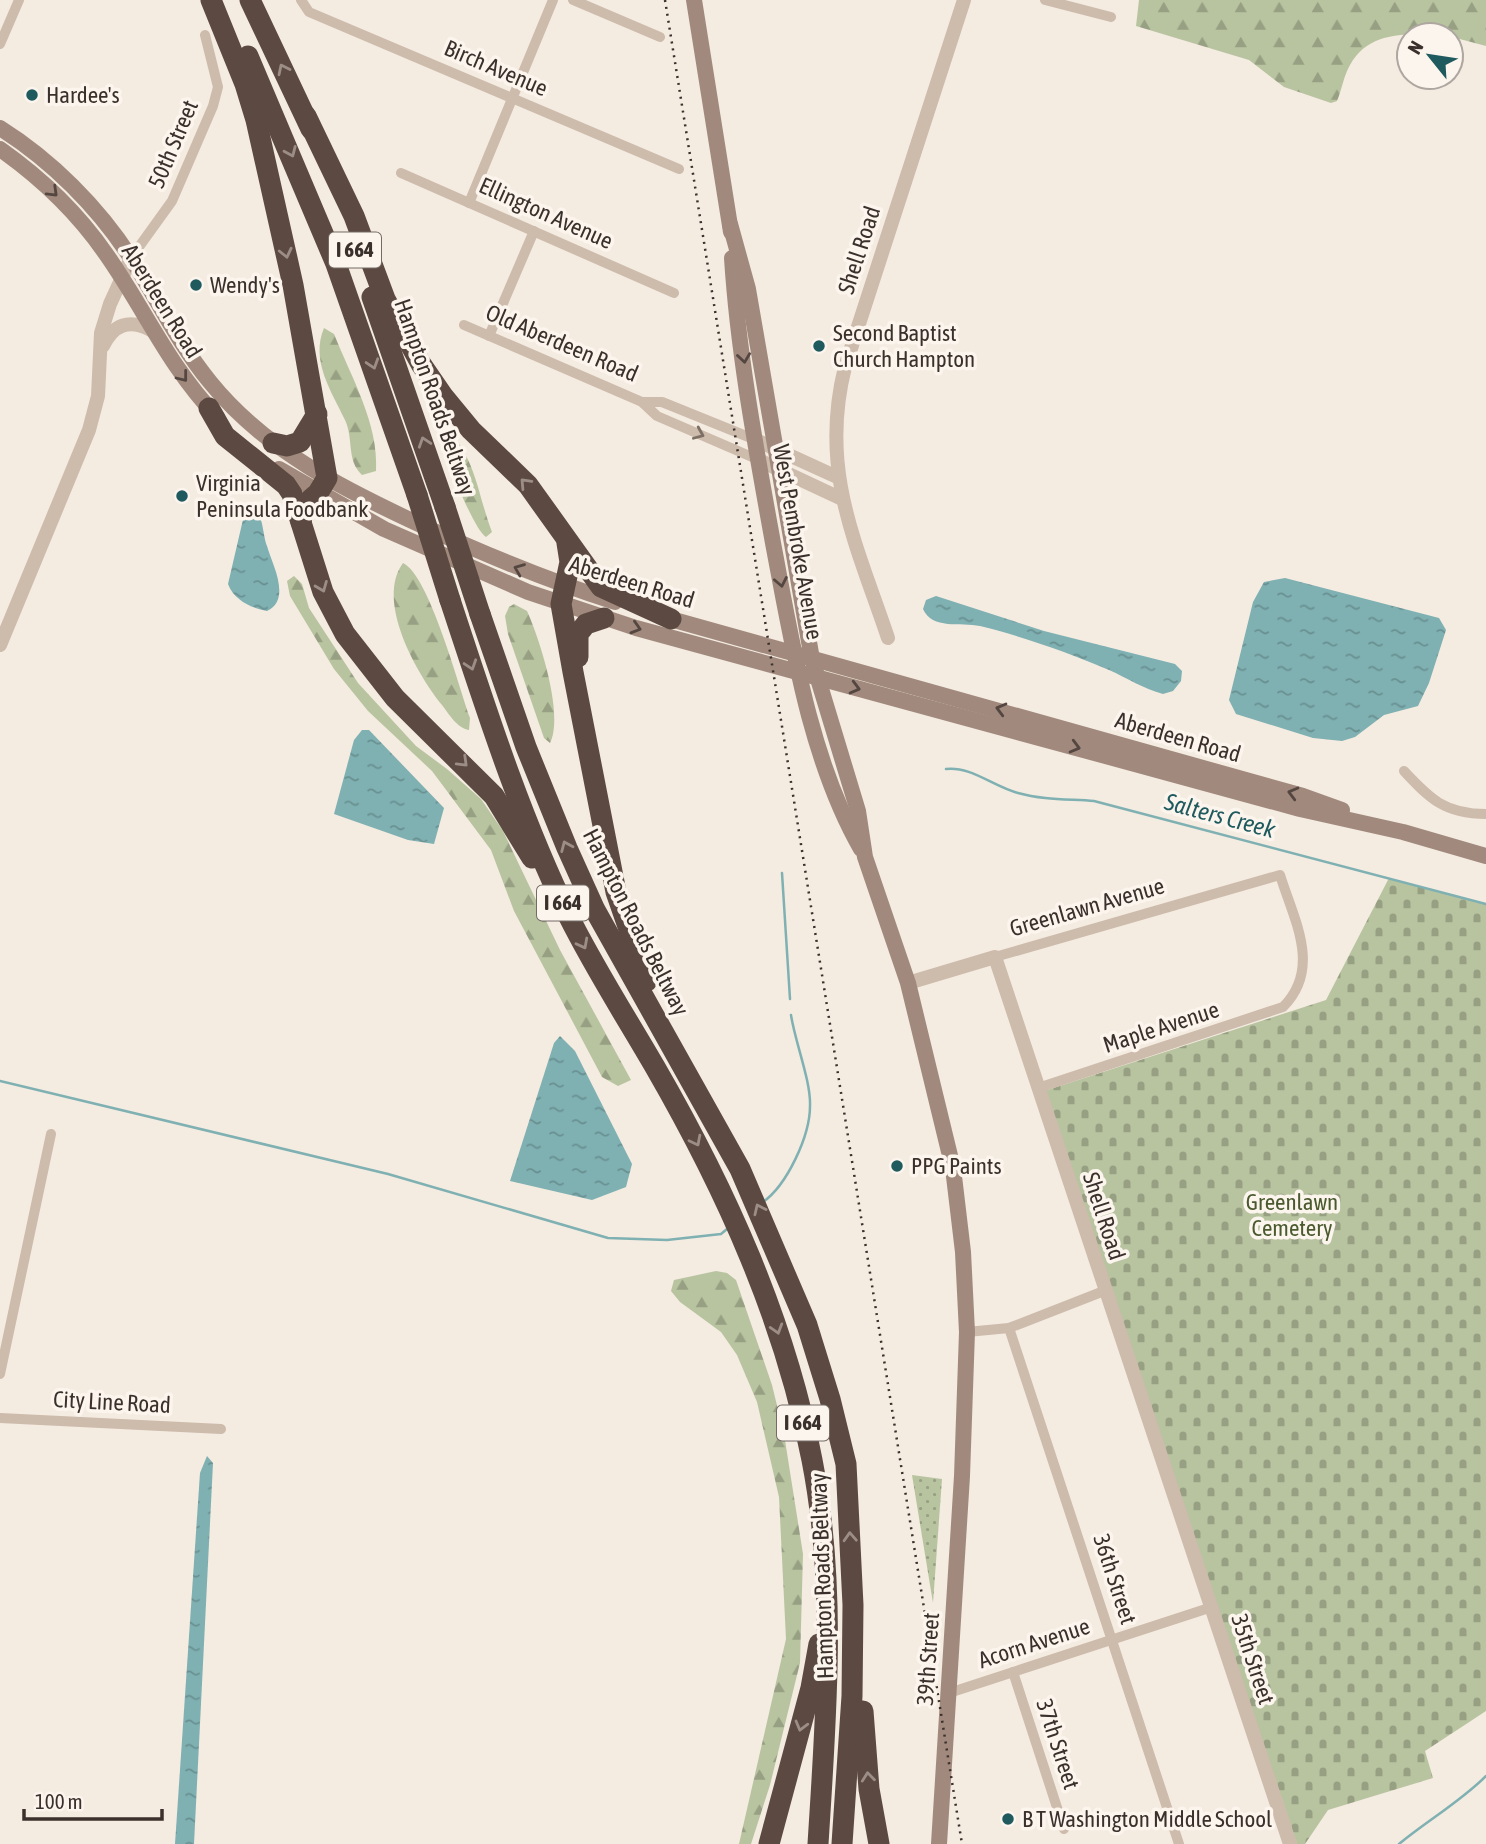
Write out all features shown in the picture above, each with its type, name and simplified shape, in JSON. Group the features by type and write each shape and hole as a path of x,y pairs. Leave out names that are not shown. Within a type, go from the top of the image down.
{"highway":[{"path":"211,0 245,84 256,120 293,285 317,414 323,486 304,505 301,522"},
{"name":"Hampton Roads Beltway","path":"223,0 313,202 368,347 507,766 568,915 611,996 667,1089 718,1187 754,1265 793,1381 812,1461 828,1587 829,1657 818,1844"},
{"name":"Hampton Roads Beltway","path":"250,0 306,116 410,400 526,747 567,848 595,910 740,1169 777,1249 807,1325 846,1464 853,1605 852,1696 842,1844"},
{"path":"306,116 354,216 385,299 421,365 471,430 528,485 605,590 671,619"},
{"path":"209,408 225,436 286,485 292,494 323,592 345,634 395,698 494,796 568,915"},
{"path":"273,443 287,446 300,442 317,414"},
{"path":"565,538 570,559 563,595 616,892 666,1036"},
{"path":"589,750 576,639 586,624 604,618"},
{"path":"769,1844 811,1688 828,1587"},
{"path":"853,1605 865,1750 879,1844"}],"main road":[{"name":"West Pembroke Avenue","path":"694,0 730,224 734,290 759,460 795,654 844,819 865,857 908,983 953,1168 963,1252 967,1332 962,1476"},
{"name":"Aberdeen Road","path":"0,128 71,185 131,258 191,359 236,411 323,486 384,528 563,595 671,619 1038,719 1303,796 1403,832"},
{"name":"Aberdeen Road","path":"0,149 66,205 97,242 173,364 209,408 268,461 323,486"},
{"name":"West Pembroke Avenue","path":"730,224 748,289 812,659 859,811 865,857"},
{"name":"Aberdeen Road","path":"563,595 604,618 800,674 1300,809 1403,832 1486,856"},
{"name":"39th Street","path":"939,1844 962,1476"}],"street":[{"path":"0,44 19,0"},
{"name":"Birch Avenue","path":"301,0 309,12 679,169"},
{"path":"469,202 553,0"},
{"path":"573,0 660,37"},
{"name":"Shell Road","path":"888,638 842,499 837,477 834,428 845,367 964,0"},
{"path":"1045,0 1111,17"},
{"name":"50th Street","path":"131,258 172,201 213,106 218,87 205,35"},
{"name":"Ellington Avenue","path":"401,173 674,293"},
{"path":"489,336 534,231"},
{"path":"0,645 89,430 98,396 105,318 131,258"},
{"path":"100,354 107,337 118,327 137,323 151,330"},
{"name":"Old Aberdeen Road","path":"464,325 642,402 657,416 842,499"},
{"name":"Old Aberdeen Road","path":"642,402 662,402 756,440 837,477"},
{"path":"1404,771 1435,803 1469,813 1486,814"},
{"name":"Greenlawn Avenue","path":"908,983 1280,875 1305,960 1303,973 1291,997"},
{"name":"Shell Road","path":"995,957 1104,1291 1173,1489"},
{"name":"Maple Avenue","path":"1038,1088 1272,1013 1283,1007 1291,997"},
{"path":"0,1374 51,1134"},
{"path":"967,1332 1009,1328 1104,1291"},
{"name":"36th Street","path":"1009,1328 1179,1844"},
{"name":"City Line Road","path":"0,1418 221,1429"},
{"name":"35th Street","path":"1173,1489 1290,1844"},
{"name":"Acorn Avenue","path":"949,1693 1212,1607"},
{"name":"37th Street","path":"1013,1672 1064,1829"}],"green space":[{"path":"1139,0 1486,0 1486,46 1465,40 1465,21 1395,21 1395,36 1370,44 1359,53 1348,69 1337,101 1331,103 1284,87 1249,60 1136,26"},
{"path":"324,328 334,334 363,401 373,436 376,471 362,475 354,463 348,427 321,364 320,340"},
{"path":"447,429 464,452 475,478 492,532 486,537 474,520 453,473 441,435"},
{"path":"403,563 413,572 433,609 470,718 469,730 454,720 432,692 403,637 396,616 394,597 396,579"},
{"path":"294,576 302,584 309,608 358,683 416,746 481,799 503,831 560,950 631,1080 618,1086 602,1077 514,911 491,850 432,771 368,711 334,669 290,596 287,581"},
{"path":"514,604 527,611 549,677 554,715 554,730 550,743 544,738 508,634 505,616 509,607"},
{"name":"Greenlawn Cemetery","path":"1389,878 1486,904 1486,1711 1425,1751 1433,1778 1328,1810 1305,1844 1297,1844 1044,1091 1326,1000"},
{"path":"716,1271 727,1273 736,1280 772,1385 784,1434 803,1554 800,1663 770,1785 751,1844 739,1844 786,1639 779,1497 757,1402 737,1355 721,1332 680,1302 671,1291 674,1280"},
{"path":"912,1475 942,1479 933,1603"}],"water":[{"path":"251,506 260,518 278,581 278,598 274,606 267,611 244,602 234,595 228,584 245,511"},
{"path":"1285,578 1439,618 1446,630 1429,683 1418,706 1384,715 1355,737 1342,741 1313,738 1236,714 1229,700 1253,602 1264,582"},
{"path":"936,596 1044,631 1175,664 1182,671 1181,681 1173,691 1163,694 1062,651 1029,640 980,626 940,623 927,616 923,609 926,600"},
{"path":"362,730 369,730 444,808 434,844 408,840 334,814 354,740"},
{"path":"560,1036 575,1051 632,1164 626,1187 592,1200 510,1181 554,1043"},
{"path":"207,1456 213,1463 194,1844 175,1844 200,1473"}],"waterway":[{"name":"Salters Creek","path":"946,769 964,771 1018,793 1094,801 1486,904"},
{"path":"782,873 790,999"},
{"path":"763,1202 788,1172 801,1145 809,1118 810,1096 791,1015"},
{"path":"0,1081 388,1174 608,1238 667,1240 721,1234 727,1229"},
{"path":"1399,1844 1486,1776"}],"railway":[{"path":"665,0 962,1844"}],"place":[{"name":"Hardee's","path":"32,95"},
{"name":"Wendy's","path":"196,285"},
{"name":"Second Baptist Church Hampton","path":"819,346"},
{"name":"Virginia Peninsula Foodbank","path":"182,496"},
{"name":"PPG Paints","path":"897,1166"},
{"name":"B T Washington Middle School","path":"1008,1819"}]}
